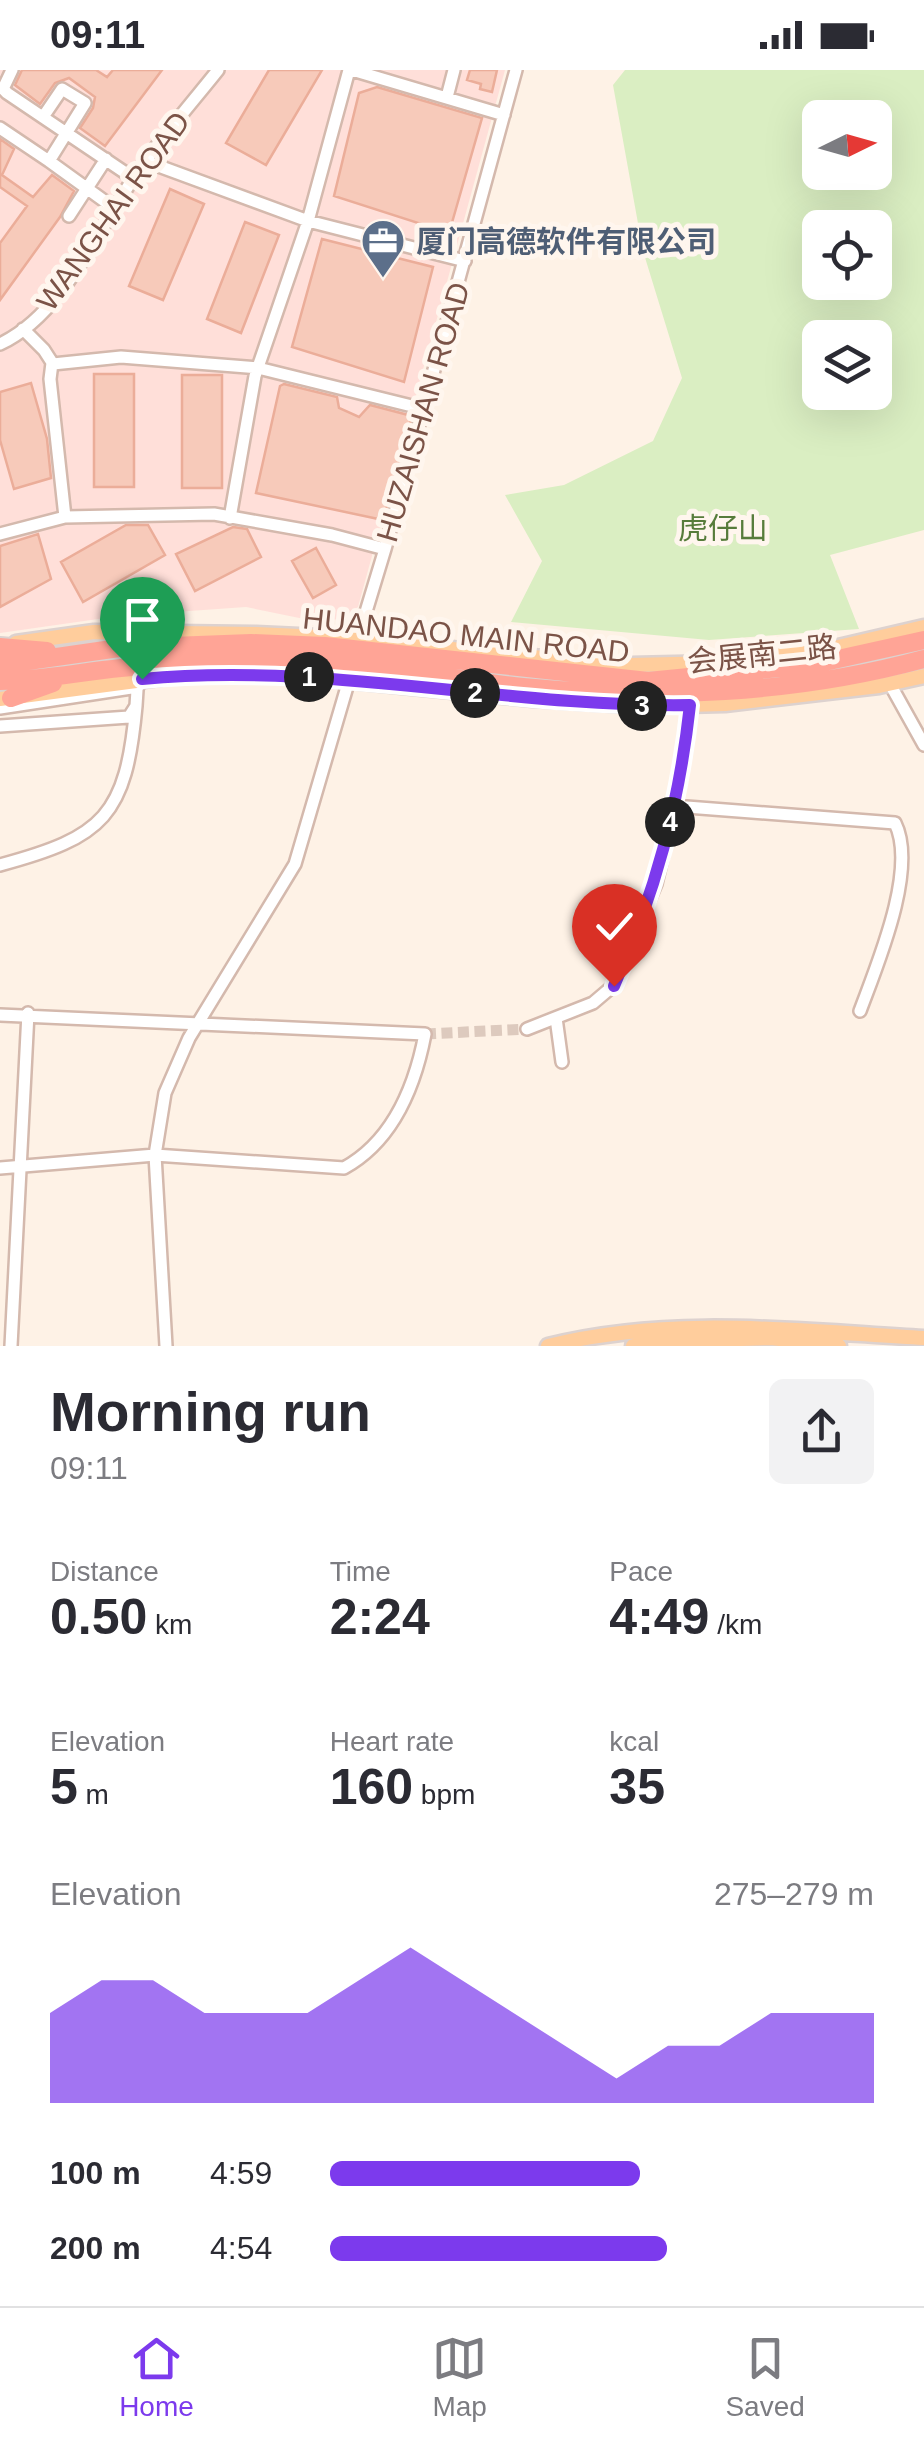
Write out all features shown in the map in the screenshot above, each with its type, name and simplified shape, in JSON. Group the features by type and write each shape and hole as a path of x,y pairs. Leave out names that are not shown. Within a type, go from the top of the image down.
{"highway":[{"name":"HUANDAO MAIN ROAD","path":"0,665 138,647 251,644 325,646 648,681 811,664 924,640"},
{"path":"0,646 77,654"},
{"name":"HUANDAO MAIN ROAD","path":"0,681 258,660 323,662 525,687 691,698 920,665"},
{"path":"4,702 82,673"}],"main road":[{"name":"会展南二路","path":"0,646 94,632 358,638 631,665 718,663 834,648 924,627"},
{"path":"4,702 190,674 291,675 533,699 691,698 725,704 890,684 920,665"},
{"path":"548,1346 638,1332 708,1327 924,1338"},
{"path":"633,1346 771,1338 840,1346"}],"street":[{"path":"12,70 3,88 4,99 43,117 133,178"},
{"name":"WANGHAI ROAD","path":"0,344 23,329 60,292 145,160 218,70"},
{"path":"230,518 258,368 308,221 351,70 504,115"},
{"path":"447,97 454,70"},
{"name":"HUZAISHAN ROAD","path":"358,638 516,70"},
{"path":"43,117 62,89 85,103 49,161"},
{"path":"0,128 114,208"},
{"path":"69,216 106,159"},
{"path":"145,160 308,221 465,262"},
{"path":"23,329 52,362 50,379 65,516"},
{"path":"52,362 120,357 258,368 424,409"},
{"path":"0,534 65,516 214,514 332,535 385,549"},
{"path":"166,1346 155,1155 165,1093 197,1024 294,864 349,680"},
{"path":"0,865 56,849 96,828 104,819 121,786 140,684"},
{"path":"890,684 924,745"},
{"path":"527,1029 593,1003 614,986 656,884 674,806 691,698"},
{"path":"0,726 128,717 136,706"},
{"path":"674,806 895,823 902,837 895,899 860,1012"},
{"path":"11,1346 28,1013"},
{"path":"0,1014 426,1034 417,1076 402,1107 366,1152 344,1168 155,1155 0,1168"},
{"path":"556,1018 562,1062"}],"shaded area":[{"path":"0,70 505,70 358,607 341,619 314,621 246,607 119,616 0,633"}],"green space":[{"name":"虎仔山","path":"625,70 924,70 924,530 830,555 859,629 709,640 511,622 542,561 505,495 564,485 653,441 682,378 643,251 613,85"}],"building":[{"path":"22,70 96,70 107,77 113,70 162,70 105,146 80,128 95,97 69,78 55,83 40,104 15,85"},
{"path":"269,70 322,70 266,165 226,143"},
{"path":"470,70 497,70 492,92 467,80"},
{"path":"377,87 482,118 449,233 334,196 359,93"},
{"path":"0,139 14,149 2,175 33,197 52,175 74,191 60,217 0,300 0,243 27,206 0,187"},
{"path":"170,189 204,204 163,300 129,286"},
{"path":"245,222 279,235 241,333 207,319"},
{"path":"322,239 433,267 404,382 292,347"},
{"path":"94,374 134,374 134,487 94,487"},
{"path":"182,375 222,375 222,488 182,488"},
{"path":"31,383 47,439 51,478 14,489 0,440 0,392"},
{"path":"280,386 337,397 339,408 359,417 370,405 412,416 383,520 256,493"},
{"path":"126,525 148,525 165,555 83,602 61,562"},
{"path":"233,527 247,529 261,557 195,591 176,554"},
{"path":"38,534 51,579 0,607 0,546"},
{"path":"316,548 336,585 313,598 292,561"}],"tunnel":[{"path":"425,1034 527,1029"}],"place":[{"name":"厦门高德软件有限公司","path":"383,279"}],"route":[{"path":"142,679 190,674 291,675 533,699 690,705 680,782 656,884 614,986"}]}
